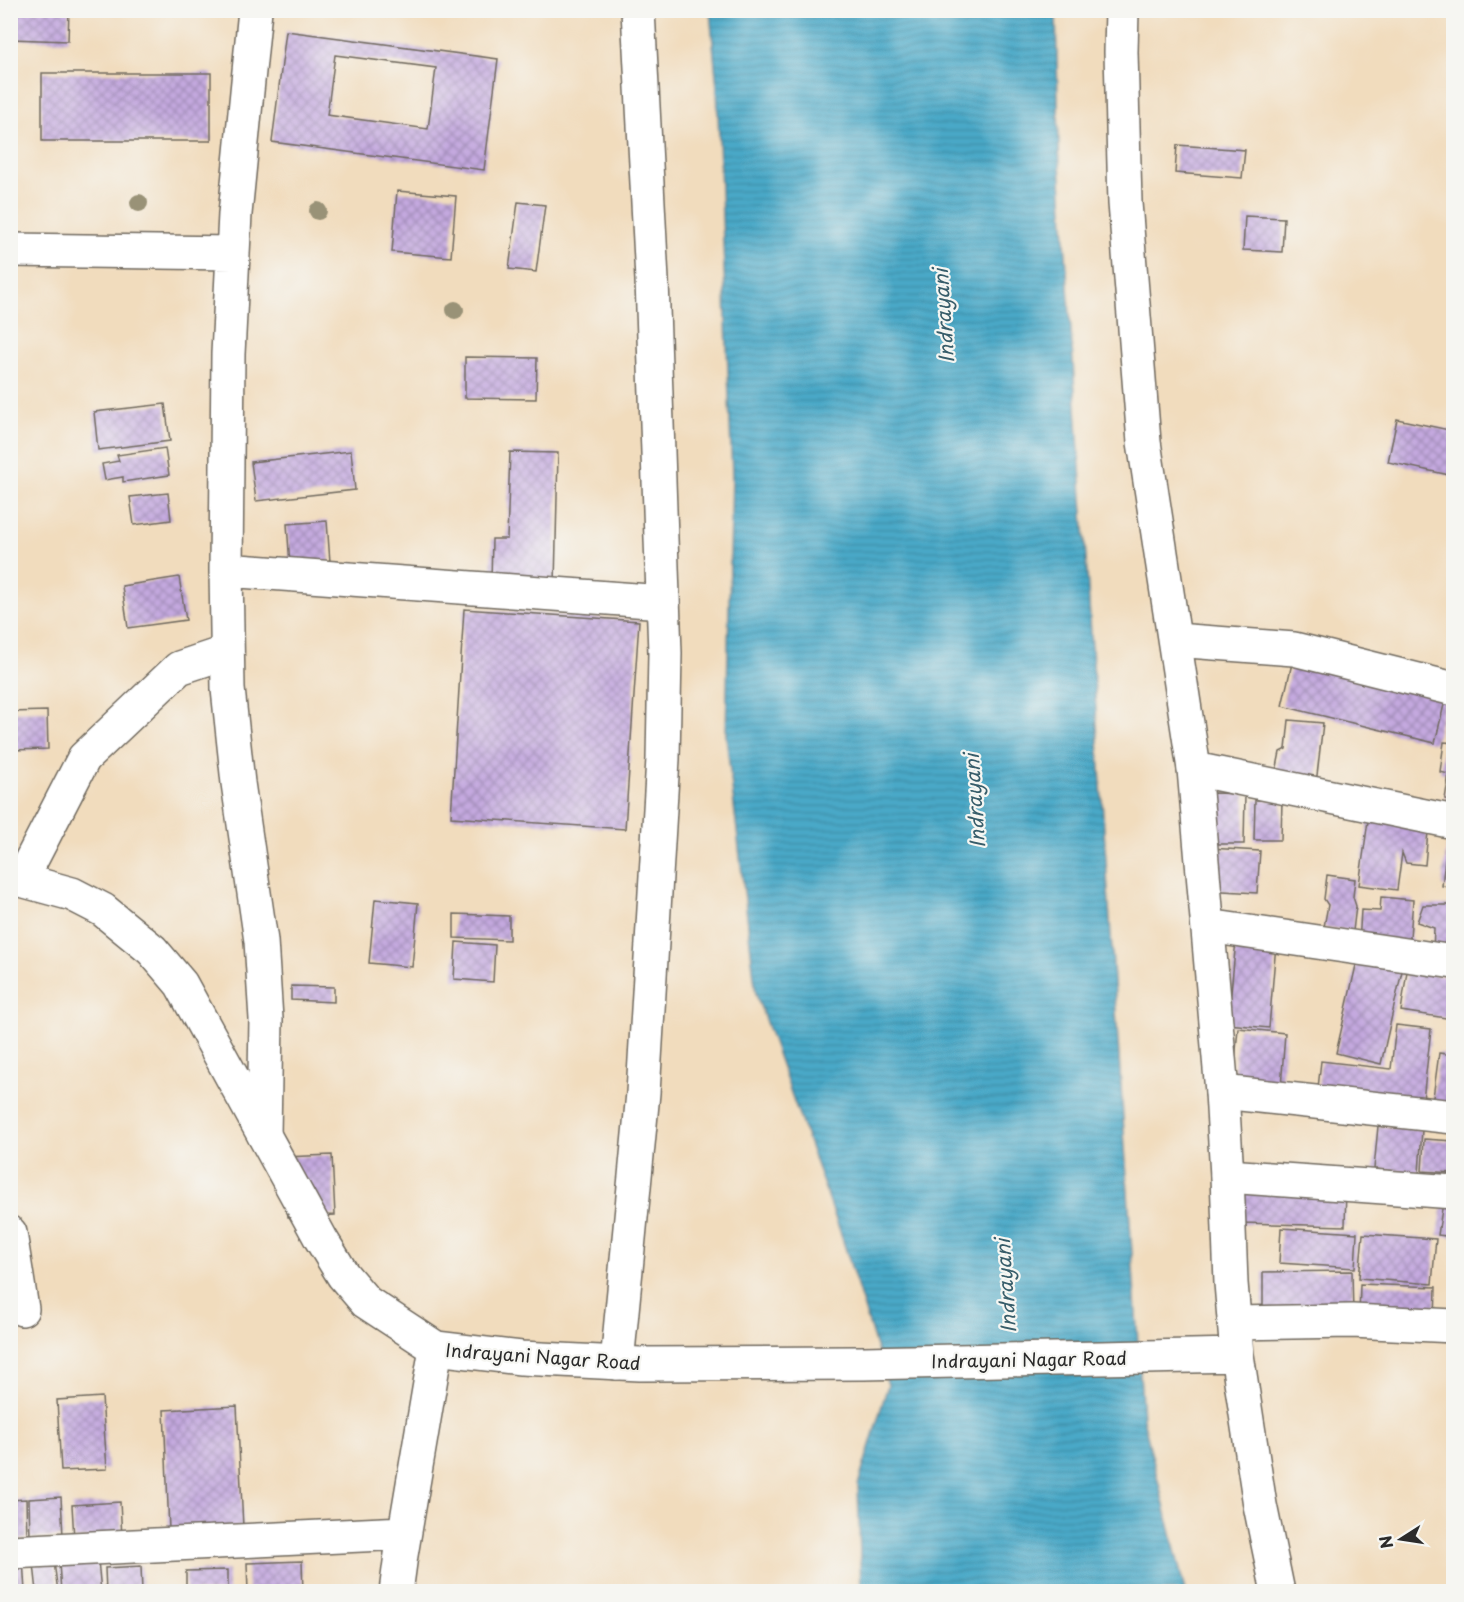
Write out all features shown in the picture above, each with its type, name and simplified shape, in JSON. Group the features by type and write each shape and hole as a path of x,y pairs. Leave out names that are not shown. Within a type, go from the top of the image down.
{"street":[{"path":"255,10 235,214 228,354 226,570 228,689 238,783 261,941 266,1019 264,1135"},
{"path":"628,1364 662,782 664,653 652,280 638,10"},
{"path":"1122,10 1125,203 1144,442 1194,769 1222,1092 1231,1283 1236,1339 1260,1504 1278,1592"},
{"path":"10,249 233,253"},
{"path":"226,570 663,602"},
{"path":"1175,640 1294,649 1454,689"},
{"path":"16,880 84,758 179,668 227,652"},
{"path":"1194,769 1454,822"},
{"name":"Indrayani Nagar Road","path":"16,880 72,894 103,910 153,950 181,984 343,1275 366,1302 436,1348 521,1358 628,1364 864,1363 1194,1354 1236,1339 1352,1321 1454,1326"},
{"path":"1208,926 1454,962"},
{"path":"1222,1092 1454,1117"},
{"path":"1227,1176 1454,1192"},
{"path":"10,1233 22,1309"},
{"path":"396,1592 436,1348"},
{"path":"10,1552 405,1533"}],"water":[{"name":"Indrayani","path":"710,11 1056,11 1059,150 1143,1419 1185,1591 861,1591 858,1485 888,1385 840,1231 756,994 726,736 732,475 717,87"}],"building":[{"path":"10,10 69,10 68,41 10,39"},
{"path":"286,31 498,59 484,170 272,142","holes":["335,55 436,68 428,129 327,115"]},
{"path":"42,73 211,73 211,141 42,141"},
{"path":"1177,145 1245,150 1242,178 1175,173"},
{"path":"397,191 456,196 451,257 392,252"},
{"path":"518,202 545,205 536,272 509,269"},
{"path":"1245,216 1284,218 1282,252 1243,250"},
{"path":"465,357 537,358 536,399 465,398"},
{"path":"165,404 170,441 98,450 94,412"},
{"path":"1397,419 1454,431 1454,476 1388,462"},
{"path":"165,448 169,475 123,482 123,477 105,480 102,464 119,461 117,455"},
{"path":"351,451 355,490 256,501 251,462"},
{"path":"510,452 558,453 555,584 491,582 492,539 507,539"},
{"path":"168,493 171,520 134,525 130,497"},
{"path":"327,521 330,562 290,565 287,524"},
{"path":"179,577 186,620 128,628 122,586"},
{"path":"464,609 639,621 625,829 451,817"},
{"path":"1293,659 1446,696 1435,743 1282,706"},
{"path":"47,711 48,749 10,750 10,712"},
{"path":"1289,720 1323,723 1316,784 1276,772 1280,752 1286,749"},
{"path":"1444,742 1454,743 1454,800 1445,799 1449,774 1440,772"},
{"path":"1213,793 1245,794 1244,844 1212,844"},
{"path":"1255,800 1282,800 1281,840 1254,840"},
{"path":"1369,814 1428,831 1425,865 1406,863 1402,853 1397,890 1359,885"},
{"path":"1448,835 1454,836 1454,888 1442,886"},
{"path":"1209,848 1260,851 1257,893 1206,890"},
{"path":"1327,875 1355,879 1353,897 1356,906 1353,931 1324,927 1328,905 1324,899"},
{"path":"1381,897 1413,900 1410,937 1415,950 1359,945 1361,910 1380,911"},
{"path":"375,899 418,903 412,967 369,963"},
{"path":"1423,905 1454,905 1454,953 1433,953 1434,928 1417,922"},
{"path":"454,914 509,916 509,940 454,938"},
{"path":"1236,940 1276,944 1269,1028 1228,1024"},
{"path":"456,942 495,945 493,982 454,979"},
{"path":"1357,961 1402,971 1381,1064 1336,1053"},
{"path":"1407,971 1454,978 1452,1019 1401,1011"},
{"path":"291,986 334,987 334,1002 291,1000"},
{"path":"1396,1025 1431,1029 1422,1109 1317,1097 1321,1061 1391,1069"},
{"path":"1238,1028 1285,1033 1281,1088 1233,1084"},
{"path":"1439,1053 1454,1055 1454,1108 1432,1105"},
{"path":"1378,1126 1422,1130 1419,1173 1374,1169"},
{"path":"1424,1139 1454,1141 1454,1173 1422,1171"},
{"path":"332,1155 335,1215 288,1217 284,1157"},
{"path":"1244,1183 1346,1188 1345,1226 1241,1223"},
{"path":"1444,1196 1454,1198 1454,1237 1438,1235"},
{"path":"1281,1228 1357,1233 1355,1268 1279,1263"},
{"path":"1363,1234 1436,1239 1432,1284 1359,1278"},
{"path":"1352,1271 1353,1314 1263,1314 1263,1272"},
{"path":"1360,1284 1436,1287 1435,1321 1359,1318"},
{"path":"102,1397 107,1469 61,1471 57,1400"},
{"path":"237,1406 243,1527 169,1530 164,1410"},
{"path":"61,1497 63,1537 30,1538 29,1499"},
{"path":"26,1499 27,1539 10,1540 10,1500"},
{"path":"120,1502 122,1537 74,1539 72,1505"},
{"path":"23,1559 25,1592 10,1592 10,1560"},
{"path":"98,1560 101,1592 61,1592 59,1563"},
{"path":"302,1561 303,1592 248,1592 247,1563"},
{"path":"54,1562 58,1592 37,1592 34,1564"},
{"path":"141,1566 142,1592 106,1592 105,1568"},
{"path":"228,1570 228,1592 186,1592 186,1571"}]}
